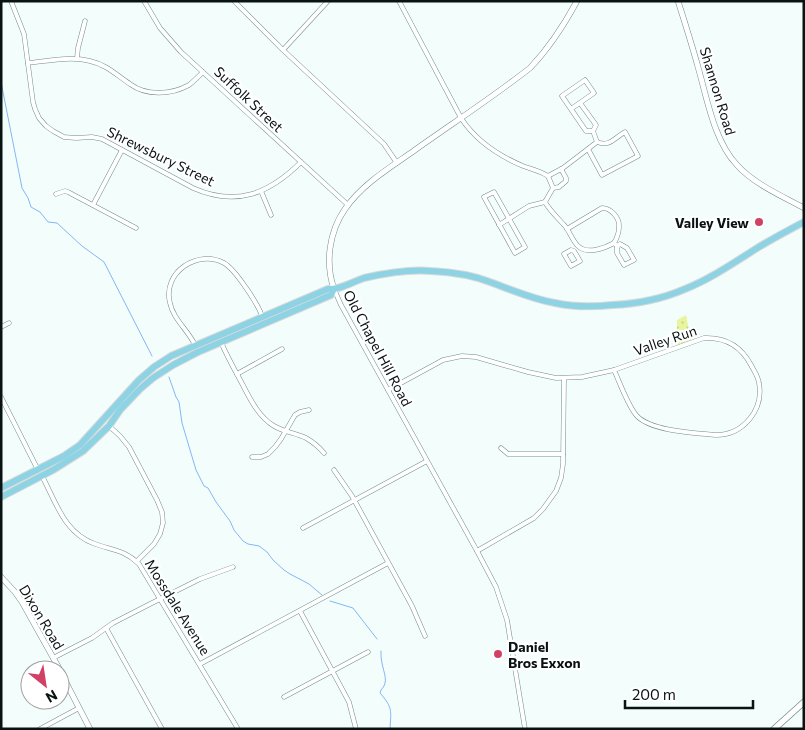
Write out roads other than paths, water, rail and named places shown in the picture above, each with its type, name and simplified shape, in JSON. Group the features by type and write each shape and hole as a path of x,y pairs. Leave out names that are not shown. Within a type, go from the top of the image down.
{"main road":[{"path":"1,497 80,445 139,380 154,367 195,345 328,288 334,289 361,279 393,272 407,270 431,271 449,272 471,277 490,282 534,299 558,304 584,306 631,304 655,299 693,286 804,222"},
{"path":"1,488 66,462 83,451 109,426 132,397 153,378 173,365 191,355 331,294 334,289"},
{"path":"774,729 804,702"}],"street":[{"name":"Shrewsbury Street","path":"11,1 24,34 35,109 39,118 53,131 64,137 97,138 108,142 193,188 206,193 224,196 261,191 280,180 301,162"},
{"name":"Suffolk Street","path":"144,1 155,20 181,52 348,205"},
{"path":"234,1 283,50 384,144 397,163"},
{"path":"283,50 328,1"},
{"path":"399,1 461,118 472,133 489,148 510,160 548,176 553,188"},
{"name":"Old Chapel Hill Road","path":"526,729 506,620 494,582 340,306 331,280 329,267 330,248 336,226 353,199 372,181 520,76 542,55 556,37 577,1"},
{"name":"Shannon Road","path":"678,1 713,120 726,151 737,166 748,176 804,208"},
{"path":"77,58 85,21"},
{"path":"28,63 77,58 88,60 104,66 131,86 142,91 164,93 182,88 193,82 203,72"},
{"path":"571,109 594,92 585,80 562,96 571,109 586,130 593,131"},
{"path":"580,103 596,126 593,131 597,142 604,145 607,144 625,132 638,156 602,175 588,150"},
{"path":"241,117 246,112"},
{"path":"548,176 561,169 597,142"},
{"path":"92,205 122,150"},
{"path":"553,188 559,187 566,181 561,169"},
{"path":"499,225 529,206 545,202 553,188"},
{"path":"261,191 271,215"},
{"path":"56,194 68,192 136,228"},
{"path":"494,192 525,247 515,253 499,225 484,198 494,192"},
{"path":"545,202 578,247 595,249 616,244 620,244 626,248 634,260 624,265 617,253 616,244 619,222 608,208 597,210 566,229"},
{"path":"574,251 580,261 571,266 564,254 571,250 574,251 578,247"},
{"path":"195,345 173,313 169,298 170,286 175,275 192,262 206,258 228,265 236,274 262,316"},
{"path":"1,327 9,323"},
{"name":"Valley Run","path":"388,390 443,360 462,356 476,357 547,377 582,377 614,370 704,338 721,339 742,351 759,382 759,401 748,422 730,433 716,435 664,429 648,424 636,415 614,370"},
{"path":"221,342 260,413 272,425 306,438 324,453"},
{"path":"237,374 282,349"},
{"path":"477,550 537,516 554,494 563,471 564,378"},
{"name":"Mossdale Avenue","path":"1,396 64,519 74,532 93,543 121,551 137,562 148,577 238,729"},
{"path":"252,457 261,457 268,454 275,447 295,416 300,412 309,410"},
{"path":"109,426 128,447 162,512 163,523 160,534 154,544 137,562"},
{"path":"501,448 508,454 563,454"},
{"path":"303,528 427,461"},
{"path":"334,470 354,501 388,562 415,612 425,636"},
{"path":"200,664 388,562"},
{"path":"53,658 92,638 113,623 200,579 233,567"},
{"name":"Dixon Road","path":"1,577 22,602 53,658"},
{"path":"300,611 352,709 356,729"},
{"path":"106,628 162,729"},
{"path":"284,697 368,652"},
{"name":"Dixon Road","path":"70,690 90,729"},
{"path":"40,729 79,708"}],"waterway":[{"path":"1,82 22,188 31,207 40,212 48,222 57,223 82,246 104,262 152,356"},
{"path":"169,377 179,402 182,423 196,470 204,486 208,488 234,530 243,541 259,546 284,570 309,584 322,595"},
{"path":"330,601 353,608 377,639"},
{"path":"381,651 385,684 380,693 390,710 390,729"}],"place":[{"name":"Valley View","path":"759,222"},
{"name":"Daniel Bros Exxon","path":"498,654"}]}
